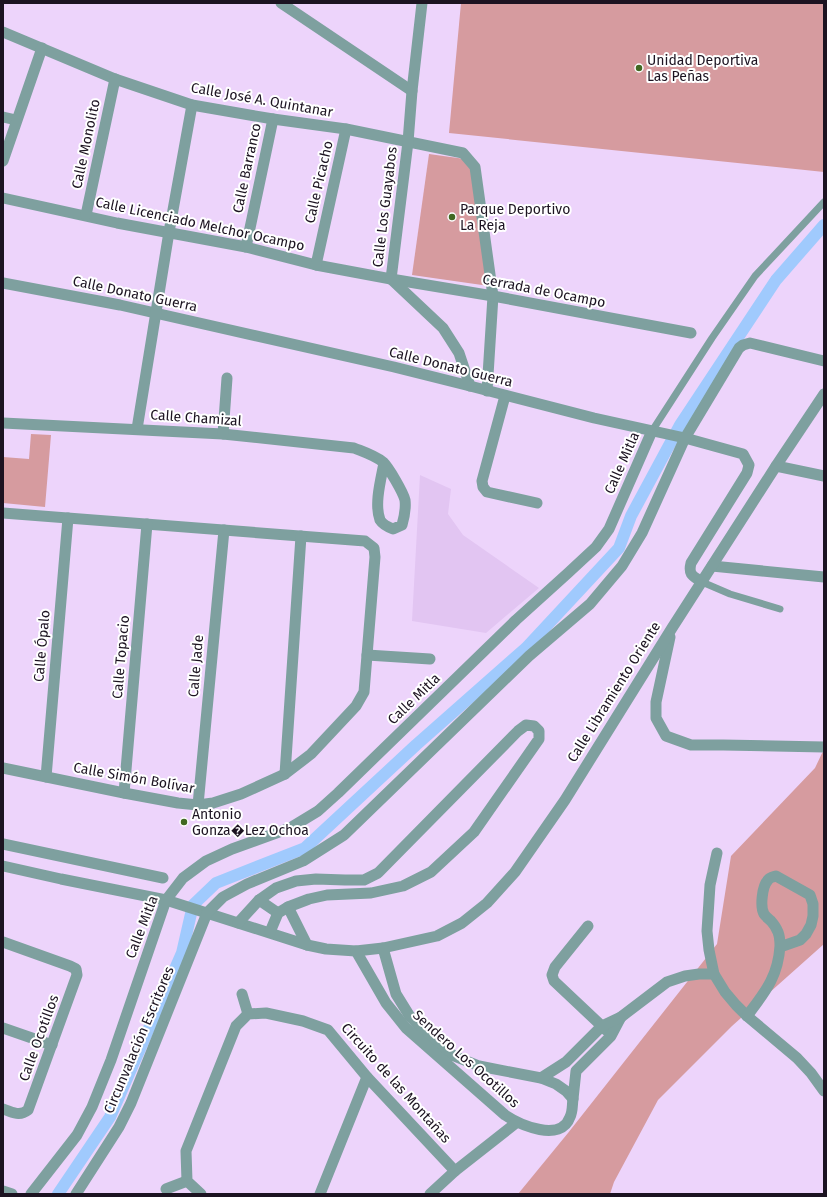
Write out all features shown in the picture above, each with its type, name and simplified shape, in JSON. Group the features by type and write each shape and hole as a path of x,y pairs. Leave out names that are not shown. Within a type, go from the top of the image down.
{"street":[{"path":"281,3 412,91"},
{"name":"Calle Los Guayabos","path":"419,5 408,142 391,279 443,328 459,353 470,386"},
{"name":"Calle José A. Quintanar","path":"3,32 115,79 192,105 273,119 346,129 463,153 475,167 494,296 486,391"},
{"path":"3,161 42,48"},
{"name":"Calle Monolito","path":"86,215 115,79"},
{"path":"137,429 155,313 192,105"},
{"path":"3,117 16,120"},
{"name":"Calle Barranco","path":"246,247 273,119"},
{"name":"Calle Picacho","path":"316,265 346,129"},
{"name":"Calle Licenciado Melchor Ocampo","path":"3,198 246,247 316,265 391,279"},
{"name":"Cerrada de Ocampo","path":"391,279 494,296 691,333"},
{"name":"Calle Donato Guerra","path":"3,283 155,313 470,386 594,418 680,437 743,454 749,465 747,473 691,563 690,569 692,576 702,582"},
{"path":"202,912 223,897 247,884 303,861 344,835 529,656 590,604 622,566 642,533 680,437 739,348 750,343 824,361"},
{"path":"223,434 227,378"},
{"name":"Calle Libramiento Oriente","path":"3,866 172,902 307,945 326,949 356,951 383,948 437,936 462,923 487,903 515,872 565,800 672,628 824,394"},
{"path":"505,396 482,481 483,487 487,492 537,503"},
{"name":"Calle Chamizal","path":"3,423 223,434 354,448 370,454 384,463 405,500 402,526 393,529 386,526 381,520 378,506 384,463"},
{"name":"Calle Mitla","path":"31,1194 77,1135 92,1107 172,902 183,878 206,861 232,849 290,828 318,811 338,793 516,620 596,547 609,529 656,432"},
{"path":"776,466 824,476"},
{"path":"3,513 301,536 285,774"},
{"name":"Calle Ópalo","path":"46,777 68,518"},
{"name":"Calle Topacio","path":"124,793 147,524"},
{"name":"Calle Jade","path":"198,805 224,530"},
{"name":"Calle Simón Bolívar","path":"3,768 124,793 178,803 198,805 213,803 241,794 285,774 311,754 356,706 364,692 374,548 365,541 301,536"},
{"path":"712,566 824,576"},
{"path":"672,628 656,702 656,718 666,736 691,745 824,747"},
{"path":"367,655 430,659"},
{"path":"238,923 259,900 276,888 296,881 316,879 364,880 378,873 518,730 526,724 534,726 539,732 539,739 474,832 431,872 404,886 371,893 327,895 309,899 283,910 270,932"},
{"path":"3,844 163,878"},
{"path":"717,853 710,884 706,931 714,974 725,992 736,1005 797,1058 811,1073 824,1091"},
{"path":"747,1016 768,989 774,976 780,946 780,934 776,926 764,914 762,897 766,881 770,877 776,876 810,895 813,904 811,926 806,934 800,940 780,946"},
{"path":"259,900 283,910 307,945"},
{"name":"Circunvalación Escritores","path":"76,1194 119,1127 131,1103 202,912"},
{"path":"588,926 555,967 552,975 554,981 611,1036"},
{"name":"Calle Ocotillos","path":"3,942 76,969 77,975 28,1110 23,1114 3,1109"},
{"name":"Sendero Los Ocotillos","path":"356,951 386,1003 406,1028 505,1115 516,1123 534,1129 547,1131 559,1128 567,1123 572,1110 573,1099 556,1084 541,1078 479,1066 454,1056 430,1038 409,1015 396,994 383,948"},
{"path":"541,1078 566,1062 602,1026 621,1017 667,982 685,976 714,974"},
{"path":"201,1194 187,1181 186,1151 236,1026 248,1014 242,994"},
{"name":"Circuito de las Montañas","path":"248,1014 266,1013 303,1020 328,1030 367,1077 455,1171"},
{"path":"573,1099 576,1071 611,1036 621,1017"},
{"path":"3,1028 52,1045"},
{"path":"566,1062 576,1071"},
{"path":"320,1194 367,1077"},
{"path":"430,1194 455,1171 516,1123"},
{"path":"166,1189 187,1181"},
{"path":"3,1191 12,1194"}],"lane":[{"name":"Calle Mitla","path":"656,432 712,338 755,276 824,202"},
{"path":"702,582 730,594 780,609"}],"shaded area":[{"name":"Unidad Deportiva Las Peñas","path":"461,3 824,3 824,172 449,133"},
{"name":"Parque Deportivo La Reja","path":"429,154 472,160 496,287 412,275"},
{"path":"31,434 51,435 45,507 3,503 3,457 29,459"},
{"path":"420,475 451,489 448,514 463,535 539,588 486,633 412,621"},
{"path":"824,749 824,944 732,1026 658,1100 614,1182 610,1194 518,1194 717,944 731,856 815,768"}],"waterway":[{"path":"58,1194 110,1117 182,953 193,905 216,883 305,848 416,745 526,648 619,548 631,516 680,425 776,280 824,225"}],"place":[{"name":"Unidad Deportiva Las Peñas","path":"639,68"},
{"name":"Parque Deportivo La Reja","path":"452,217"},
{"name":"Antonio Gonza�Lez Ochoa","path":"184,822"}]}
